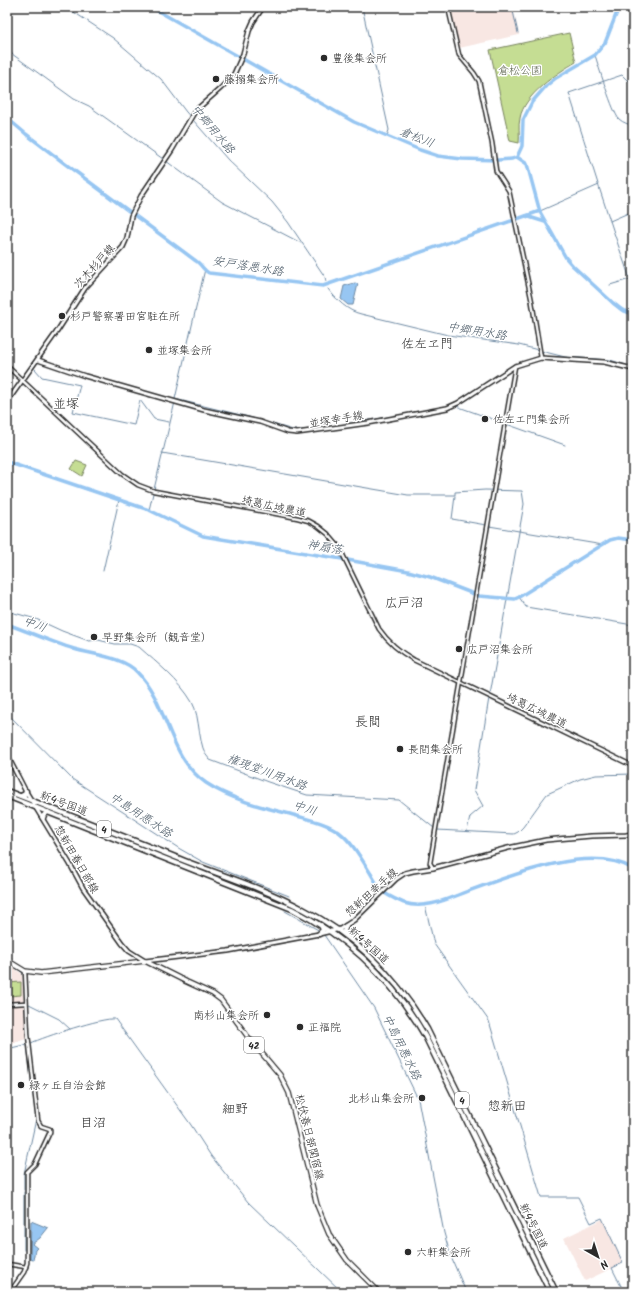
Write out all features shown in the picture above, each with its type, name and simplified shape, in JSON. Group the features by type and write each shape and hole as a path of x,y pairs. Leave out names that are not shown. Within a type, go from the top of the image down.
{"highway":[{"name":"新4号国道","path":"7,791 285,900 310,912 346,936 377,963 395,982 427,1029 556,1292"},
{"path":"21,796 24,795 26,791"},
{"name":"新4号国道","path":"7,796 278,903 331,931 355,950 380,973 401,998 417,1022 550,1292"},
{"path":"43,818 48,812"},
{"path":"319,934 323,930 321,925"},
{"path":"346,926 344,931 346,936"}],"main road":[{"name":"次木杉戸線","path":"7,402 38,360 85,288 123,247 127,238 132,212 146,186 172,150 194,113 227,82 240,64 251,26 263,7"},
{"name":"並塚幸手線","path":"38,360 85,376 204,410 260,422 288,432 300,433 357,425 447,408 458,403 515,366 541,358 601,361 633,368"},
{"name":"惣新田春日部線","path":"7,755 26,791 83,888 126,948 145,961"},
{"name":"惣新田幸手線","path":"145,961 228,951 337,930 354,920 391,884 405,873 433,868 508,848 546,840 591,836 626,836 633,834"},
{"path":"7,960 25,971 36,973 50,973 145,961"},
{"name":"松伏春日部関宿線","path":"145,961 213,994 221,1000 248,1038 283,1080 291,1096 317,1205 324,1223 333,1241 347,1260 379,1292"}],"street":[{"path":"448,7 459,55 479,81 492,143 496,171 509,191 532,302 541,358"},
{"name":"埼葛広域農道","path":"7,366 122,474 138,485 154,491 298,518 309,521 318,526 328,534 339,547 374,619 388,640 399,650 414,660 633,766"},
{"path":"433,868 430,863 515,366"},
{"path":"10,1292 26,1267 27,1261 28,1170 35,1164 50,1132 50,1129 41,1126 38,1121 28,1035 25,971"},
{"path":"7,1004 26,1004"},
{"path":"7,1264 26,1267"}],"shaded area":[{"path":"449,7 513,7 519,35 459,48"},
{"path":"7,963 22,974 26,1039 7,1045"},
{"path":"603,1219 623,1263 585,1281 564,1238"}],"green space":[{"name":"倉松公園","path":"569,33 576,62 551,78 534,93 523,109 520,118 519,143 510,141 490,50"},
{"path":"76,461 87,465 82,476 71,469"},
{"path":"21,982 21,995 9,996 8,983"}],"water":[{"path":"355,283 358,284 353,305 348,305 341,299 344,286"},
{"path":"31,1221 48,1228 40,1238 32,1244 37,1248 35,1250 33,1260 30,1259"}],"waterway":[{"name":"中郷用水路","path":"66,7 113,38 161,79 186,112 228,160 272,202 288,222 325,277 326,281"},
{"name":"倉松川","path":"151,7 354,122 438,156 462,159 498,160 517,157 522,146 523,120 532,102 546,86 556,78 595,55 605,43 619,7"},
{"path":"362,7 389,130 387,136"},
{"path":"512,7 518,33"},
{"path":"7,48 12,54 74,99 89,106 163,159"},
{"path":"595,55 616,115 619,119 633,126"},
{"path":"610,285 630,279 606,210 569,93 622,75 628,81 633,78"},
{"name":"安戸落悪水路","path":"7,118 64,163 198,262 209,273 323,286 540,211"},
{"name":"安戸落悪水路","path":"517,157 527,164 540,212 566,258 613,303 622,310 633,314"},
{"path":"166,161 222,202 301,243"},
{"path":"540,211 599,185"},
{"path":"610,221 633,211"},
{"name":"安戸落悪水路","path":"526,216 545,222"},
{"path":"175,399 205,269"},
{"name":"中郷用水路","path":"328,289 338,301 351,310 361,314 448,335 519,345 538,350"},
{"name":"中郷用水路","path":"541,351 565,357 610,360 633,367"},
{"path":"35,369 42,377 80,385 73,412 134,425 140,400 154,419 169,422"},
{"path":"175,399 249,417 293,430 309,430 419,412"},
{"path":"149,510 175,402"},
{"path":"442,408 449,406"},
{"path":"456,406 565,445"},
{"path":"162,453 408,495 455,495 455,492 485,490 522,491 524,504 490,695"},
{"name":"神扇落","path":"7,462 149,510 203,536 408,571 430,577 479,596 515,599 610,540 618,538 633,540"},
{"path":"455,496 452,519 486,525"},
{"path":"103,571 119,500"},
{"path":"489,526 603,545"},
{"path":"519,597 526,607 633,625"},
{"name":"権現堂川用水路","path":"7,611 36,619 89,641 98,640 115,644 130,644 139,647 175,679 187,694 195,708 203,748 210,760 307,795 399,800 434,828"},
{"name":"中川","path":"7,624 65,646 108,657 131,667 148,685 156,699 175,744 183,759 193,772 206,783 225,794 246,802 316,821 339,832 353,846 361,857 381,890 389,896 404,903 412,905 436,903 504,878 550,865 573,861 595,859 616,862 633,869"},
{"path":"467,831 470,817 483,806 474,790 489,698"},
{"name":"中島用悪水路","path":"7,713 72,779 180,849 203,862 289,896"},
{"name":"権現堂川用水路","path":"437,830 514,834 523,827 547,794 580,779 596,775 633,774"},
{"path":"425,905 434,944 489,1021 541,1197 578,1197 591,1223 602,1218 623,1263 612,1268 624,1292"},
{"name":"中島用悪水路","path":"285,911 320,931"},
{"name":"中島用悪水路","path":"324,935 374,1008 418,1099 444,1233 451,1257 466,1292"},
{"path":"12,965 23,973 24,978"},
{"path":"24,983 27,1044 36,1119 24,1174 24,1190"},
{"path":"27,1003 59,1019 70,1029"},
{"path":"31,1043 87,1024 108,1019 115,1019 191,1125 211,1156 248,1202 342,1292"},
{"path":"7,1049 28,1044"},
{"path":"24,1192 24,1223"},
{"path":"24,1224 24,1250"}],"place":[{"name":"豊後集会所","path":"324,58"},
{"name":"藤搦集会所","path":"216,79"},
{"name":"杉戸警察署田宮駐在所","path":"62,316"},
{"name":"並塚集会所","path":"149,350"},
{"name":"佐左エ門集会所","path":"485,419"},
{"name":"早野集会所（観音堂）","path":"94,637"},
{"name":"広戸沼集会所","path":"459,649"},
{"name":"長間集会所","path":"400,749"},
{"name":"南杉山集会所","path":"267,1015"},
{"name":"正福院","path":"300,1027"},
{"name":"緑ヶ丘自治会館","path":"21,1085"},
{"name":"北杉山集会所","path":"422,1098"},
{"name":"六軒集会所","path":"408,1252"}],"district":[{"name":"佐左ヱ門","path":"427,343"},
{"name":"並塚","path":"66,403"},
{"name":"広戸沼","path":"404,602"},
{"name":"長間","path":"368,721"},
{"name":"惣新田","path":"507,1105"},
{"name":"細野","path":"235,1108"},
{"name":"目沼","path":"93,1122"}]}
